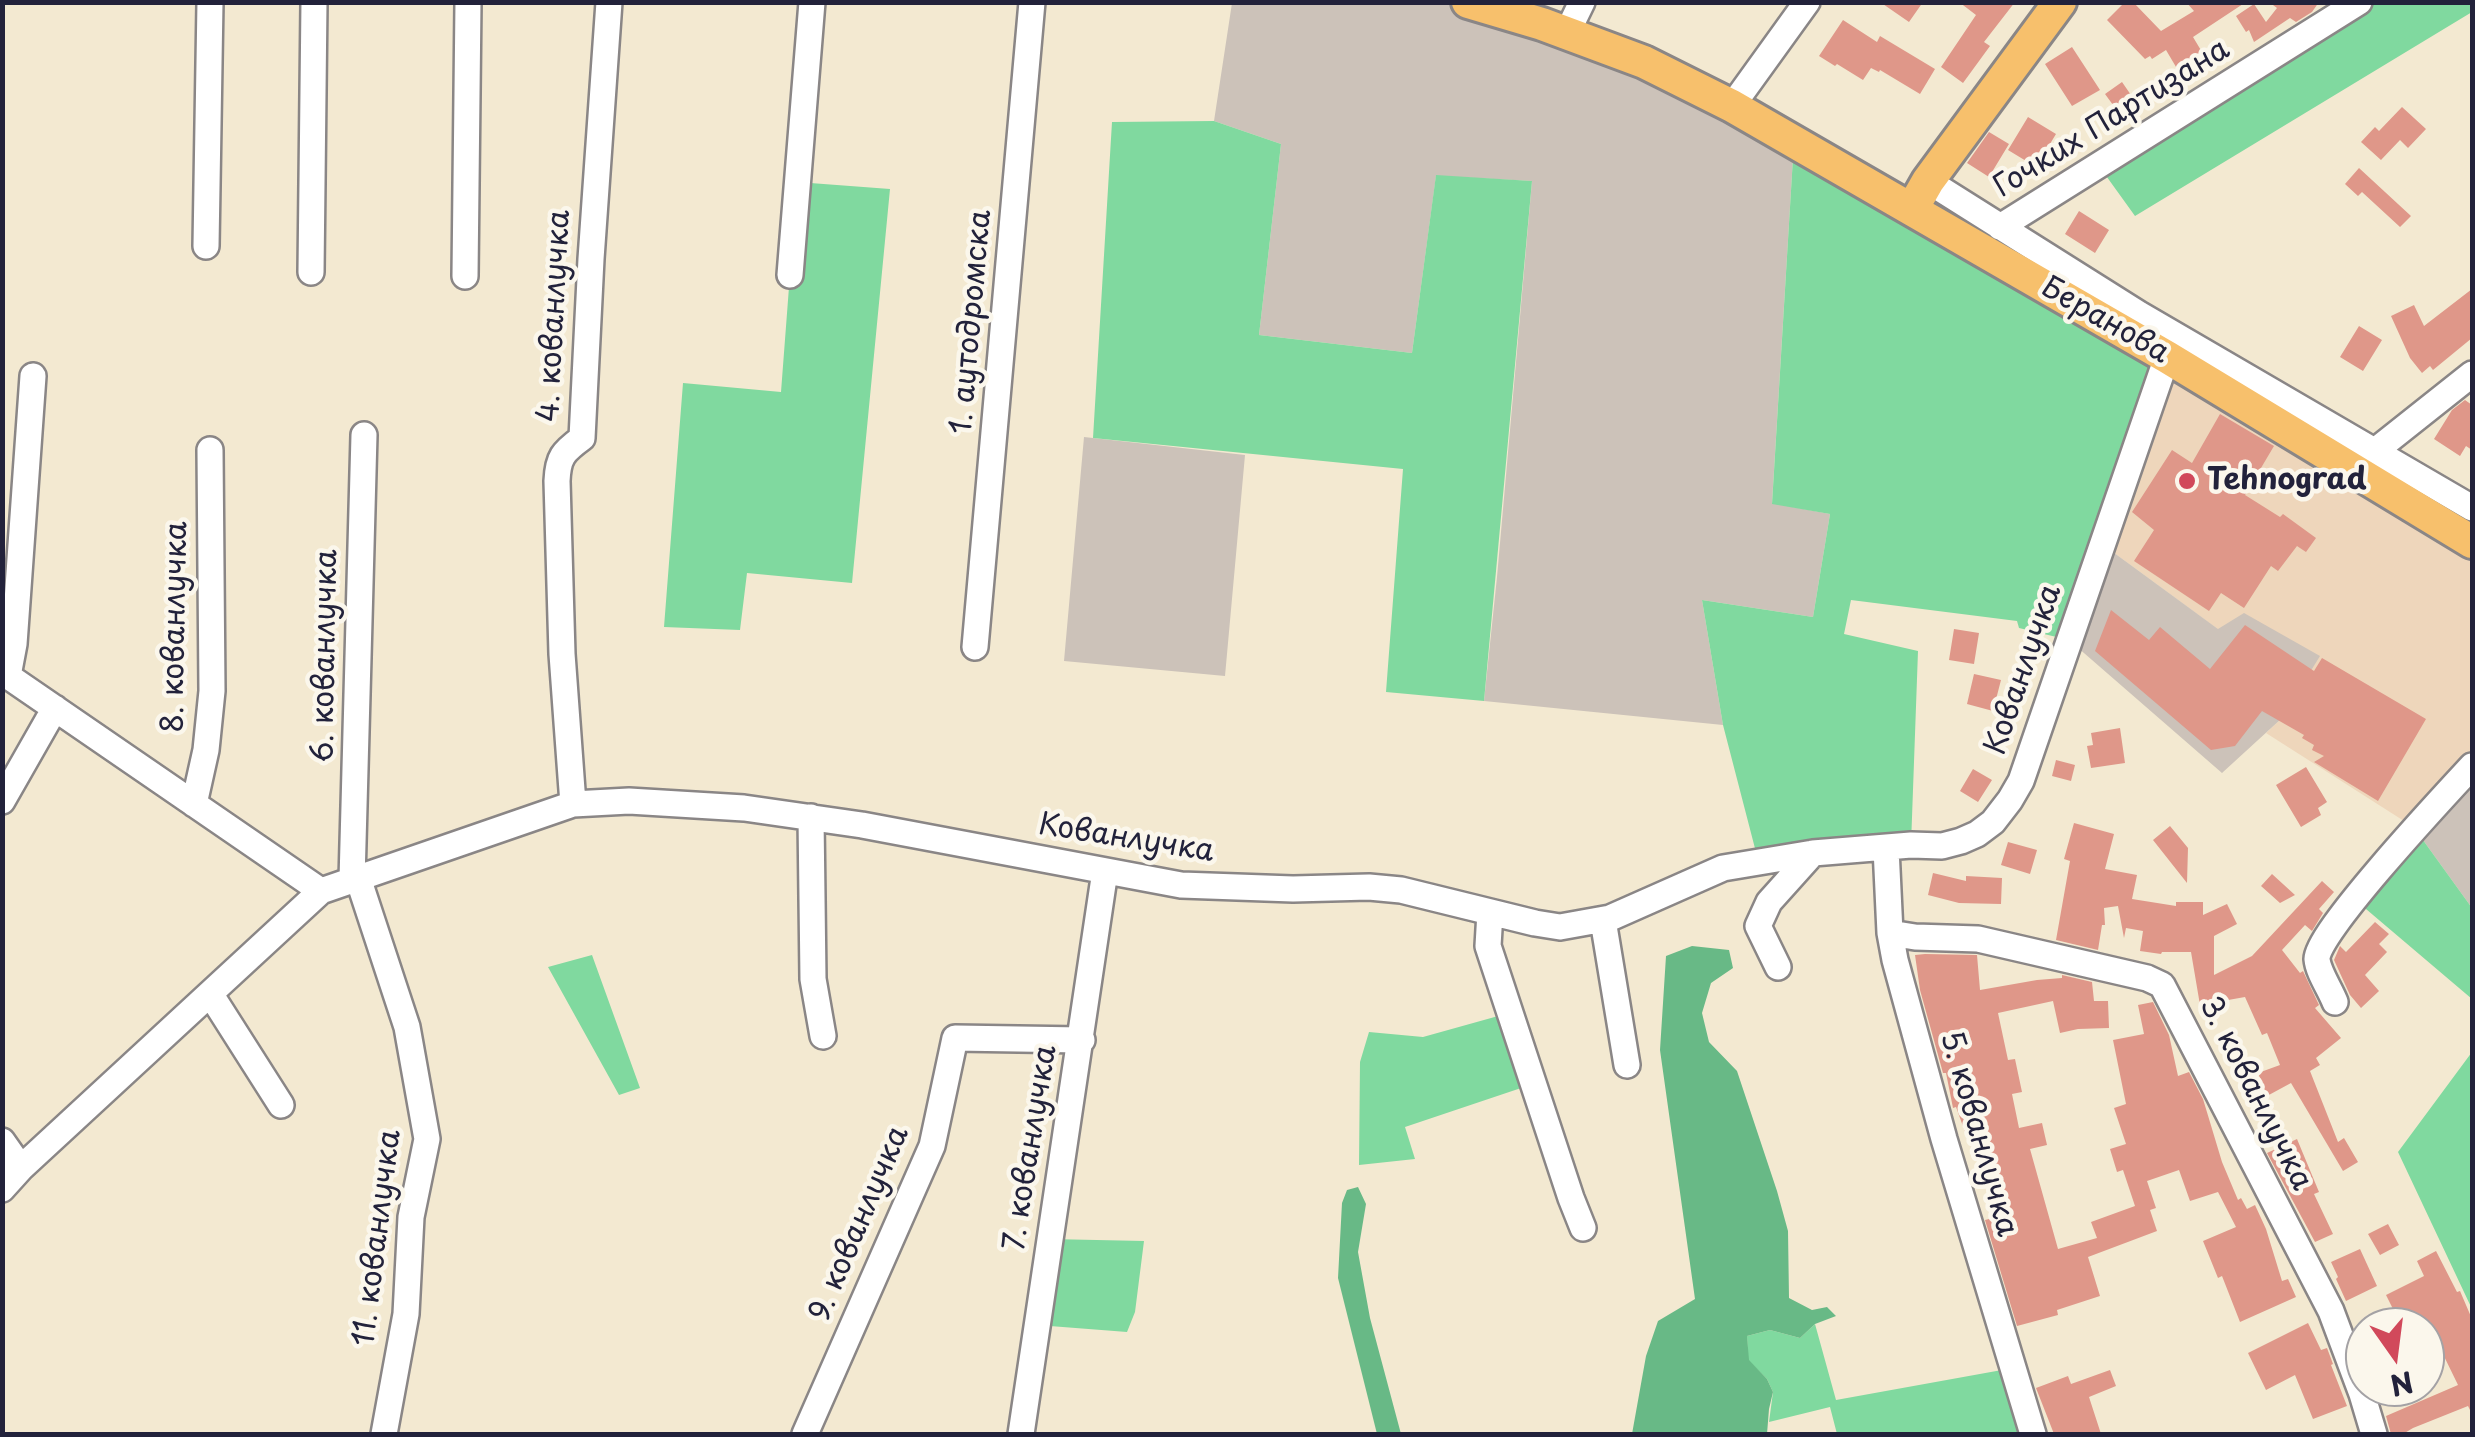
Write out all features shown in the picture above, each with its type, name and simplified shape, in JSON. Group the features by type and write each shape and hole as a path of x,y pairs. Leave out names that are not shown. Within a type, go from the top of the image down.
{"main road":[{"name":"Беранова","path":"1468,2 1644,62 1920,195 2167,357 2472,542"},
{"path":"1920,195 2060,2"}],"street":[{"path":"206,246 210,2"},
{"path":"311,272 314,2"},
{"path":"466,276 468,2"},
{"name":"4. кованлучка","path":"573,804 562,654 557,481 558,462 582,438 590,259 609,2"},
{"path":"790,275 812,2"},
{"name":"1. аутодромска","path":"975,647 1032,2"},
{"path":"1566,33 1582,2"},
{"path":"1732,106 1806,2"},
{"name":"Гочких Партизана","path":"2000,228 2359,2"},
{"name":"Беранова","path":"1920,195 2000,228 2139,314 2472,508"},
{"name":"Кованлучка","path":"2,1189 321,891 573,804 629,801 744,808 862,825 1181,885 1401,890 1560,927 1604,920 1723,868 1812,853 1942,846 1977,834 1993,822 2021,781 2167,357"},
{"path":"2376,452 2472,374"},
{"name":"8. кованлучка","path":"33,376 14,644 5,674 321,891"},
{"name":"6. кованлучка","path":"355,879 364,435"},
{"name":"8. кованлучка","path":"194,804 206,750 212,691 210,450"},
{"path":"2,801 55,708"},
{"path":"2336,1002 2317,960 2319,947 2356,898 2472,766"},
{"path":"811,817 813,979 823,1036"},
{"name":"5. кованлучка","path":"1886,848 1895,960 2033,1434"},
{"path":"1778,967 1758,926 1769,902 1812,853"},
{"name":"7. кованлучка","path":"1021,1434 1105,872"},
{"name":"11. кованлучка","path":"355,879 407,1027 427,1138 411,1217 406,1314 384,1434"},
{"path":"1490,912 1488,946 1583,1228"},
{"path":"1604,920 1627,1065"},
{"name":"3. кованлучка","path":"1890,933 1978,939 2147,978 2162,985 2331,1312 2374,1434"},
{"path":"210,995 281,1105"},
{"name":"9. кованлучка","path":"806,1434 932,1146 955,1038 1082,1040"},
{"path":"2,1141 22,1168"}],"shaded area":[{"path":"1468,2 1794,141 1772,503 1830,514 1813,617 1702,600 1723,725 1484,701 1532,181 1436,176 1412,353 1259,335 1281,144 1214,121 1232,3"},
{"path":"2167,357 2472,542 2472,766 2415,828 2266,733 2281,719 2219,630 2102,544"},
{"path":"1084,437 1245,455 1225,676 1064,661"},
{"path":"2102,544 2218,629 2244,613 2320,656 2281,719 2222,773 2069,640"},
{"path":"2472,766 2472,908 2415,829"}],"green space":[{"path":"2359,3 2472,3 2472,12 2135,216 2099,166"},
{"path":"1214,121 1281,144 1259,335 1412,353 1436,175 1532,181 1484,701 1386,692 1403,469 1093,438 1112,122"},
{"path":"1794,141 2167,357 2069,640 2019,628 2017,621 1851,600 1844,634 1918,651 1911,845 1758,860 1723,725 1702,600 1813,617 1830,514 1772,504"},
{"path":"797,182 890,189 852,583 747,573 740,630 664,627 683,383 781,392"},
{"path":"2415,829 2472,908 2472,999 2353,898"},
{"path":"1692,946 1729,950 1733,968 1711,983 1702,1013 1709,1042 1737,1071 1777,1191 1788,1231 1789,1298 1812,1310 1827,1307 1836,1316 1815,1324 1800,1338 1770,1330 1747,1336 1749,1360 1773,1392 1767,1434 1632,1434 1646,1356 1658,1321 1695,1299 1660,1050 1666,956"},
{"path":"592,955 640,1088 619,1095 548,967"},
{"path":"1509,1013 1533,1084 1405,1127 1415,1159 1359,1165 1360,1062 1369,1032 1423,1037"},
{"path":"2472,1052 2472,1309 2398,1152"},
{"path":"1358,1187 1366,1204 1358,1252 1370,1318 1401,1434 1377,1434 1338,1278 1342,1203 1347,1190"},
{"path":"1049,1239 1144,1241 1135,1312 1127,1332 1037,1325"},
{"path":"1815,1324 1836,1400 2013,1368 2033,1434 1837,1434 1830,1407 1769,1422 1773,1392 1767,1379 1748,1360 1747,1336 1770,1330 1800,1338"}],"building":[{"path":"1880,2 1923,2 1909,22"},
{"path":"1959,2 2015,2 1984,42 1990,46 1963,83 1941,67 1976,15"},
{"path":"2125,2 2133,2 2161,31 2194,11 2186,2 2246,2 2193,37 2205,57 2179,72 2166,50 2145,59 2107,20"},
{"path":"2269,2 2319,2 2296,22 2290,18 2254,42 2236,16 2254,4 2266,22 2277,8"},
{"path":"1843,20 1877,42 1880,36 1935,69 1920,94 1880,70 1871,68 1863,80 1819,56"},
{"path":"2072,47 2100,90 2072,106 2045,64"},
{"path":"2122,82 2140,108 2124,120 2105,94"},
{"path":"2402,107 2426,129 2408,148 2400,140 2381,160 2361,142 2375,127 2379,131"},
{"path":"2028,117 2056,134 2036,167 2008,150"},
{"path":"1989,132 2009,144 1989,177 1967,163"},
{"path":"2359,168 2411,216 2400,227 2362,192 2358,196 2345,184"},
{"path":"2079,211 2109,230 2095,253 2065,234"},
{"path":"2472,289 2472,338 2433,370 2430,366 2422,373 2410,358 2391,316 2414,305 2424,326"},
{"path":"2359,326 2382,340 2363,371 2340,357"},
{"path":"2465,400 2472,405 2472,450 2466,446 2460,456 2434,439 2452,410"},
{"path":"2220,414 2274,446 2245,495 2280,517 2283,514 2316,538 2306,552 2297,546 2278,571 2271,566 2244,608 2221,593 2209,611 2134,561 2154,530 2132,512 2172,450 2192,463"},
{"path":"2111,610 2149,640 2160,627 2210,669 2245,625 2314,671 2322,658 2426,719 2378,801 2314,762 2324,756 2312,750 2314,745 2302,738 2304,735 2262,711 2235,746 2211,750 2095,651"},
{"path":"1954,629 1979,633 1974,664 1949,660"},
{"path":"1974,674 2001,680 1993,711 1967,704"},
{"path":"2120,728 2125,763 2091,768 2087,746 2093,745 2091,733"},
{"path":"2056,760 2075,765 2071,781 2052,776"},
{"path":"2306,767 2327,802 2318,808 2321,815 2301,827 2276,785"},
{"path":"1973,769 1992,780 1978,802 1960,791"},
{"path":"2074,823 2114,834 2105,869 2137,875 2132,899 2176,906 2176,902 2203,902 2203,915 2227,904 2237,924 2214,936 2214,975 2252,956 2322,881 2334,892 2319,909 2323,913 2312,931 2305,925 2282,950 2300,973 2303,971 2319,1005 2315,1008 2341,1038 2316,1058 2320,1065 2310,1071 2338,1142 2344,1138 2358,1162 2343,1171 2291,1083 2267,1096 2258,1073 2280,1065 2267,1033 2262,1035 2245,997 2200,1005 2191,952 2140,951 2143,931 2126,928 2124,938 2118,906 2104,908 2105,925 2098,950 2056,940 2070,861 2064,859"},
{"path":"2170,826 2188,848 2187,883 2153,840"},
{"path":"2008,842 2037,850 2030,874 2001,865"},
{"path":"1933,873 1966,881 1966,876 2002,878 2001,904 1959,903 1928,895"},
{"path":"2272,874 2295,895 2280,903 2261,886"},
{"path":"2375,922 2389,934 2379,944 2387,952 2365,975 2379,991 2361,1008 2350,995 2334,960 2340,946 2346,952"},
{"path":"1915,955 1977,955 1980,990 2062,975 2092,982 2094,1001 2108,1001 2109,1028 2060,1033 2053,1001 1998,1013 2008,1060 2015,1059 2022,1092 2012,1094 2019,1128 2042,1123 2047,1145 2030,1149 2058,1249 2097,1238 2091,1222 2135,1206 2123,1170 2117,1172 2110,1149 2126,1144 2114,1108 2126,1104 2113,1040 2144,1034 2138,1005 2153,1002 2169,1035 2178,1076 2189,1072 2203,1099 2238,1200 2241,1198 2247,1209 2255,1205 2282,1281 2288,1279 2296,1297 2240,1322 2203,1241 2236,1227 2218,1192 2190,1201 2179,1170 2147,1181 2156,1208 2150,1210 2157,1231 2088,1257 2100,1296 2057,1310 2058,1315 2017,1326 1985,1220 2001,1216 1984,1147 1979,1149 1976,1140 1969,1143 1956,1107 1953,1108 1920,990"},
{"path":"2297,1139 2319,1192 2314,1194 2333,1234 2315,1242 2267,1153"},
{"path":"2388,1224 2399,1245 2380,1255 2368,1234"},
{"path":"2360,1249 2377,1286 2346,1301 2331,1262"},
{"path":"2436,1251 2472,1319 2472,1414 2468,1406 2403,1434 2391,1434 2386,1416 2407,1407 2445,1407 2445,1391 2458,1385 2445,1358 2445,1307 2392,1307 2386,1295 2424,1276 2417,1261"},
{"path":"2308,1323 2321,1350 2327,1348 2345,1407 2313,1419 2295,1375 2266,1390 2248,1353"},
{"path":"2110,1370 2116,1386 2089,1397 2101,1434 2054,1434 2036,1388 2068,1376 2071,1384"}],"place":[{"name":"Tehnograd","path":"2187,481"}]}
